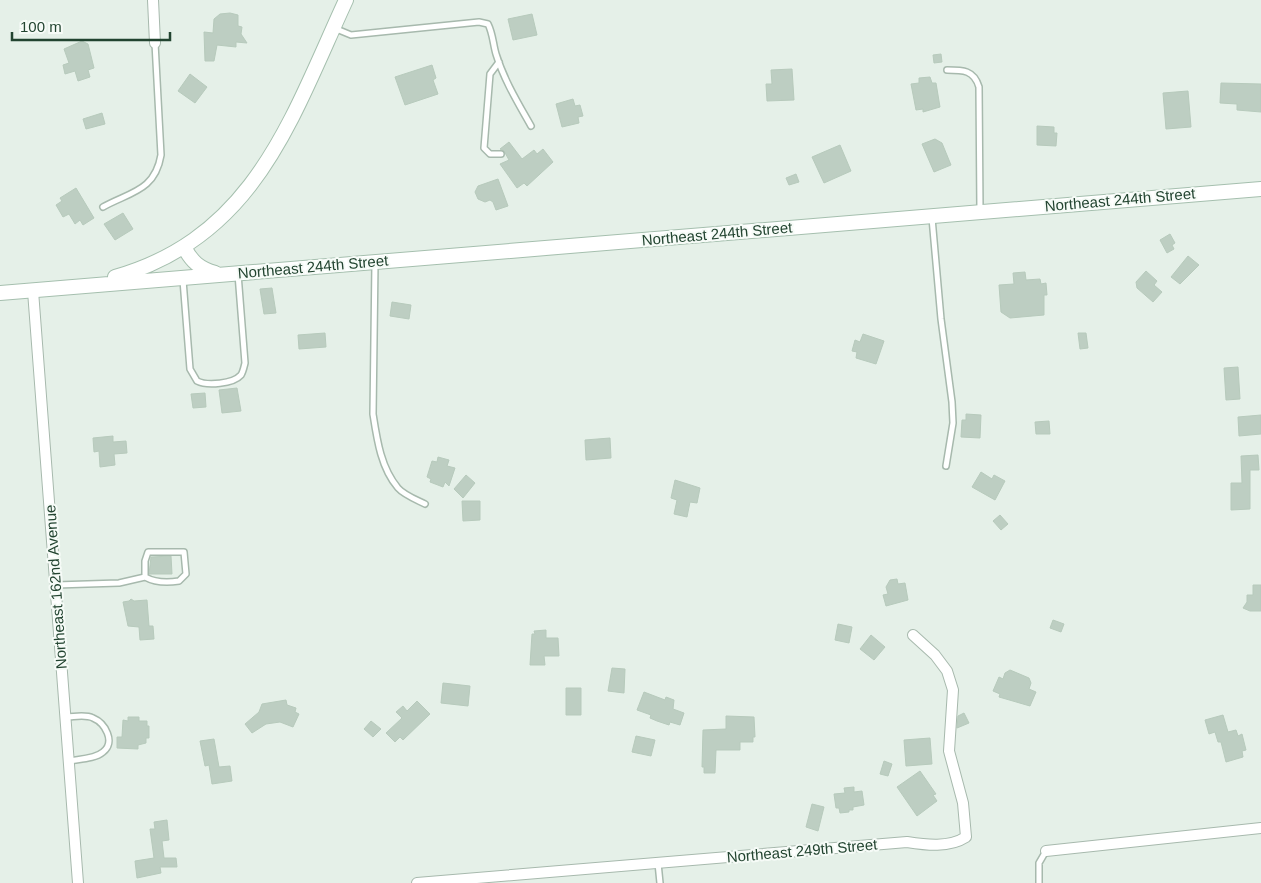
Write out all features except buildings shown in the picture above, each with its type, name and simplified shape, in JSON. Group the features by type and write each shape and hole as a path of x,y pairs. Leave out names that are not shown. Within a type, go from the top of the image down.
{"street":[{"path":"153,0 155,43"},
{"path":"88,285 132,273 184,247 236,205 261,173 284,136 346,0"},
{"name":"Northeast 244th Street","path":"184,247 191,259 200,268 220,275 1261,189"},
{"path":"0,293 220,275"},
{"name":"Northeast 162nd Avenue","path":"33,290 78,883"},
{"name":"Northeast 249th Street","path":"417,883 907,842 924,845 957,843 966,837 963,803 949,751 953,690 943,665 935,654 913,635"},
{"path":"1046,851 1261,828"}],"lane":[{"path":"333,28 351,35 369,35 478,22 488,24 494,37 495,52 499,62 531,126"},
{"path":"103,207 142,189 153,178 159,166 161,155 155,43"},
{"path":"499,62 490,74 484,148 490,154 501,154"},
{"path":"947,70 965,70 974,75 979,87 980,211"},
{"path":"931,216 941,319 952,402 952,423 946,466"},
{"path":"375,262 373,414 376,438 384,466 399,490 425,504"},
{"path":"183,278 190,369 197,381 212,384 238,377 242,373 245,363 238,273"},
{"path":"56,585 119,583 145,577 152,581 167,583 179,581 186,574 184,552 148,552 145,561 145,577"},
{"path":"66,717 92,717 101,723 110,739 108,747 102,753 69,761"},
{"path":"1039,883 1039,863 1046,851"},
{"path":"658,863 660,883"}]}
